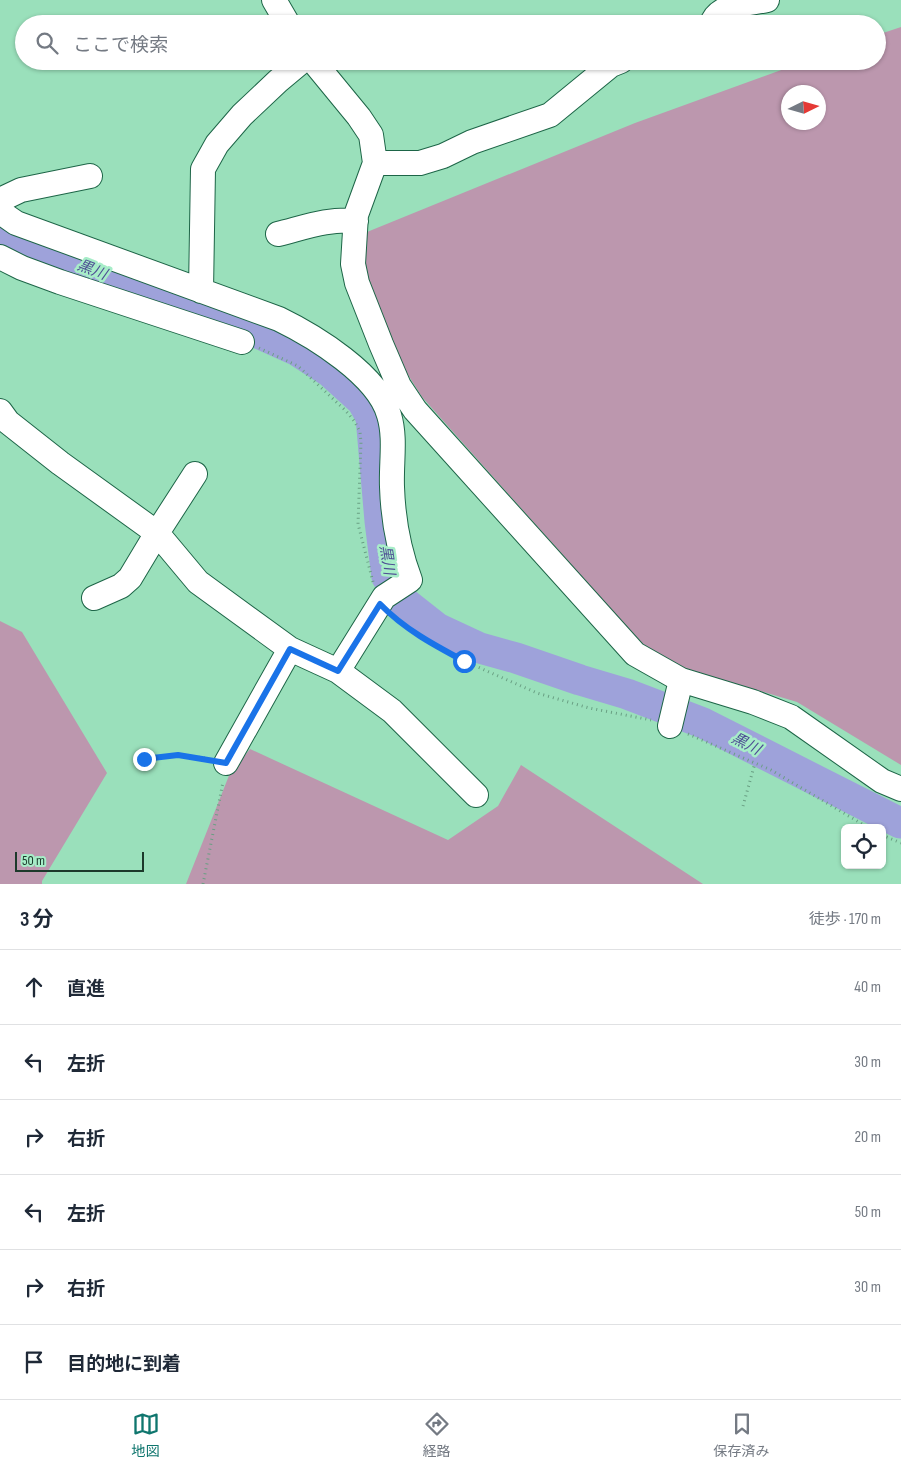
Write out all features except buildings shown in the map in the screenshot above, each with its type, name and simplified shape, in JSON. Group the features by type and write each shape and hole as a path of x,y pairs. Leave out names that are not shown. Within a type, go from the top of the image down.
{"street":[{"path":"274,0 283,15"},
{"path":"715,15 722,11 766,0"},
{"path":"201,291 203,169 217,144 242,115 291,70"},
{"path":"320,70 359,117 371,135 375,163 356,215 352,264 357,284 399,386 415,410 634,654 680,686 753,702 791,718 882,781 901,789"},
{"path":"375,163 420,163 443,156 472,142 550,115 605,70"},
{"path":"0,200 21,190 90,176"},
{"path":"0,212 16,223 279,319 301,330 329,348 363,375 376,390 389,413 393,436 392,487 404,564 410,580 382,601 338,671"},
{"path":"278,234 332,220 356,220"},
{"path":"0,257 22,268 60,282 242,342"},
{"path":"0,411 8,422 60,463 157,533 198,582 290,649 338,671 392,711 476,795"},
{"path":"94,598 121,586 130,578 195,474"},
{"path":"226,763 290,649"},
{"path":"671,723 680,686"}],"path":[{"path":"242,342 265,350 298,366 346,411 355,422 362,442 358,524 376,593 390,614 422,639 464,661 537,693 589,708 671,723 771,770 863,824"},
{"path":"144,759 178,755 226,763 203,884"},
{"path":"742,806 755,763"},
{"path":"886,837 901,843"}],"shaded area":[{"path":"901,27 901,765 797,702 676,666 640,642 422,397 403,367 369,282 365,268 367,232 635,123 781,70 886,70 886,32"},
{"path":"0,621 22,632 107,773 42,881 42,884 0,884"},
{"path":"250,749 448,840 498,806 521,765 703,884 186,884 230,773"}],"waterway":[{"name":"黒川","path":"0,234 73,264 258,333 296,350 330,372 362,401 371,417 387,577 404,602 437,628 480,648 627,694 703,723 900,823"}],"route":[{"path":"144,759 178,755 194,756 226,763 290,649 338,671 380,604 422,639 464,661"}]}
